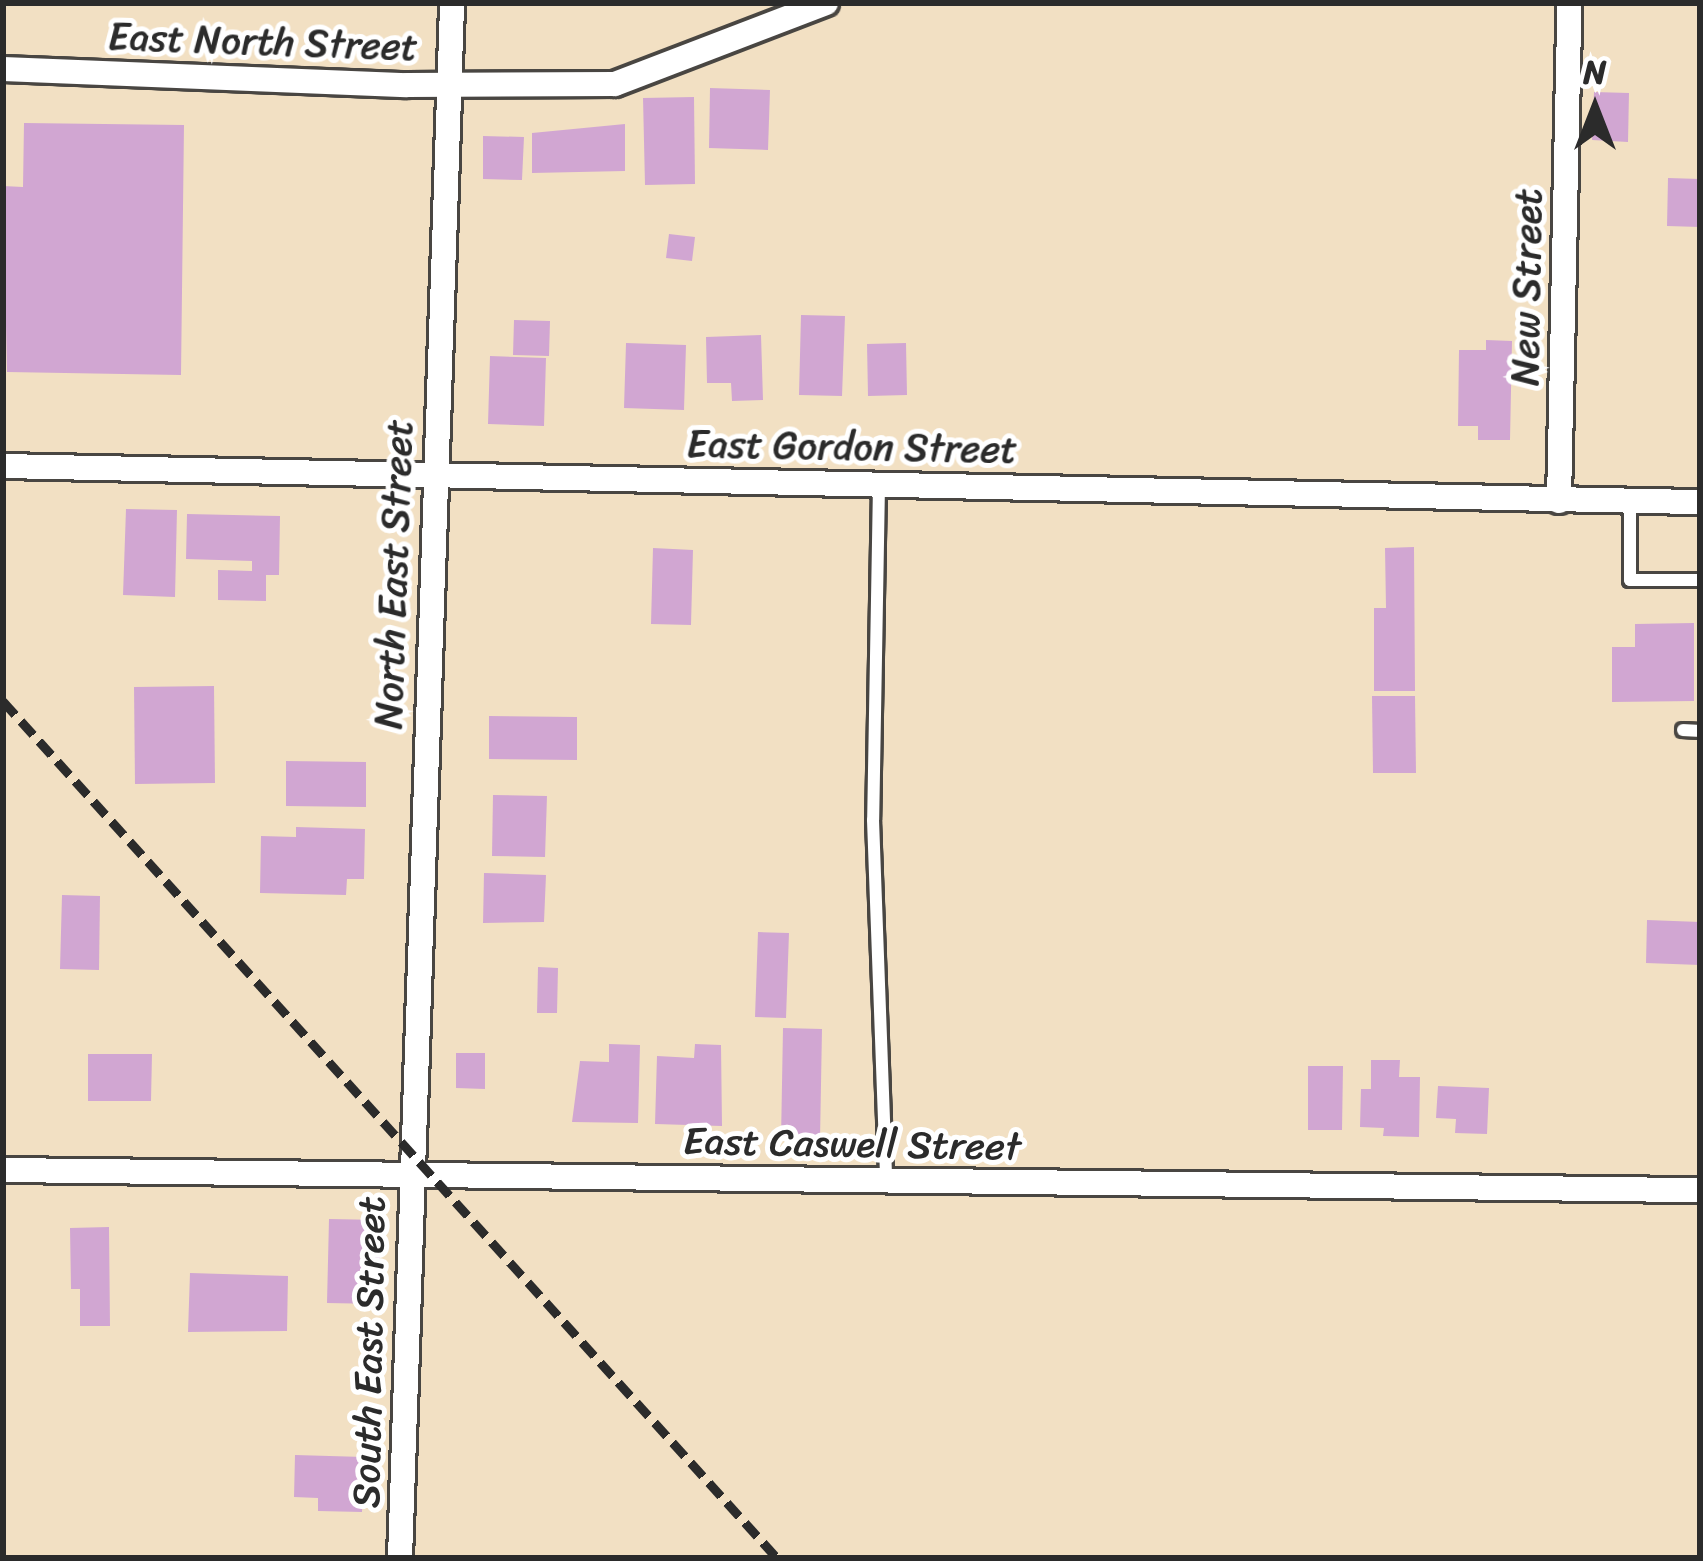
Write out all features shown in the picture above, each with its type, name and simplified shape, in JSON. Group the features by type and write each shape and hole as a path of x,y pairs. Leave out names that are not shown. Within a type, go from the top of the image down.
{"street":[{"name":"North East Street","path":"410,1148 452,3"},
{"name":"East North Street","path":"3,69 449,84 615,84 826,3"},
{"name":"New Street","path":"1559,501 1568,3"},
{"name":"East Gordon Street","path":"3,466 1700,502"},
{"name":"South East Street","path":"400,1558 410,1148"},
{"name":"East Caswell Street","path":"3,1170 1700,1190"}],"lane":[{"path":"879,482 873,820 886,1179"},
{"path":"1630,501 1630,580 1700,580"},
{"path":"1682,730 1700,730"}],"building":[{"path":"710,88 770,90 768,150 709,148"},
{"path":"1594,92 1629,93 1628,142 1592,140"},
{"path":"694,97 695,184 645,185 643,98"},
{"path":"24,123 184,125 181,375 7,372 3,186 23,187"},
{"path":"625,124 625,171 532,173 532,133"},
{"path":"483,136 524,137 522,180 483,179"},
{"path":"1668,178 1700,179 1700,227 1667,226"},
{"path":"669,234 695,237 692,261 666,258"},
{"path":"801,315 845,316 842,396 799,395"},
{"path":"514,320 550,321 549,356 513,355"},
{"path":"761,335 763,400 732,401 731,383 707,383 706,337"},
{"path":"1486,340 1512,341 1510,440 1478,440 1478,426 1458,426 1459,350 1486,350"},
{"path":"626,343 686,345 684,410 624,408"},
{"path":"906,343 907,395 868,396 867,344"},
{"path":"490,356 546,358 544,426 488,424"},
{"path":"126,509 177,510 175,597 123,595"},
{"path":"187,514 280,516 279,575 266,575 266,601 218,600 218,570 252,571 252,561 186,559"},
{"path":"1414,547 1415,691 1374,691 1374,608 1386,608 1385,548"},
{"path":"653,548 693,550 691,625 651,624"},
{"path":"1694,623 1694,701 1612,702 1612,647 1635,647 1635,624"},
{"path":"214,686 215,783 135,784 134,687"},
{"path":"1372,696 1415,696 1416,773 1373,773"},
{"path":"489,716 577,717 577,760 489,759"},
{"path":"286,761 366,762 366,807 286,806"},
{"path":"493,795 547,796 545,857 492,856"},
{"path":"296,827 365,829 364,879 347,879 346,895 260,893 261,836 296,837"},
{"path":"484,873 546,875 544,922 483,923"},
{"path":"62,895 100,896 99,970 60,969"},
{"path":"1647,920 1700,922 1700,965 1646,963"},
{"path":"758,932 789,933 786,1018 755,1017"},
{"path":"538,967 558,968 557,1013 537,1013"},
{"path":"783,1028 822,1029 820,1140 781,1139"},
{"path":"609,1044 640,1045 638,1123 572,1122 580,1061 609,1062"},
{"path":"695,1044 721,1045 722,1126 655,1124 657,1056 694,1058"},
{"path":"456,1053 485,1053 485,1089 456,1088"},
{"path":"88,1054 152,1054 151,1101 88,1101"},
{"path":"1371,1060 1400,1060 1399,1077 1420,1077 1419,1137 1383,1136 1384,1128 1360,1127 1361,1089 1371,1089"},
{"path":"1308,1066 1343,1066 1342,1130 1308,1130"},
{"path":"1438,1086 1489,1088 1487,1134 1455,1133 1456,1119 1436,1118"},
{"path":"329,1219 381,1220 379,1304 327,1303"},
{"path":"109,1227 110,1326 80,1326 80,1289 71,1289 70,1228"},
{"path":"190,1273 288,1276 287,1331 188,1332"},
{"path":"295,1455 364,1457 362,1512 318,1511 318,1498 294,1497"}],"railway":[{"path":"3,701 777,1558"}]}
